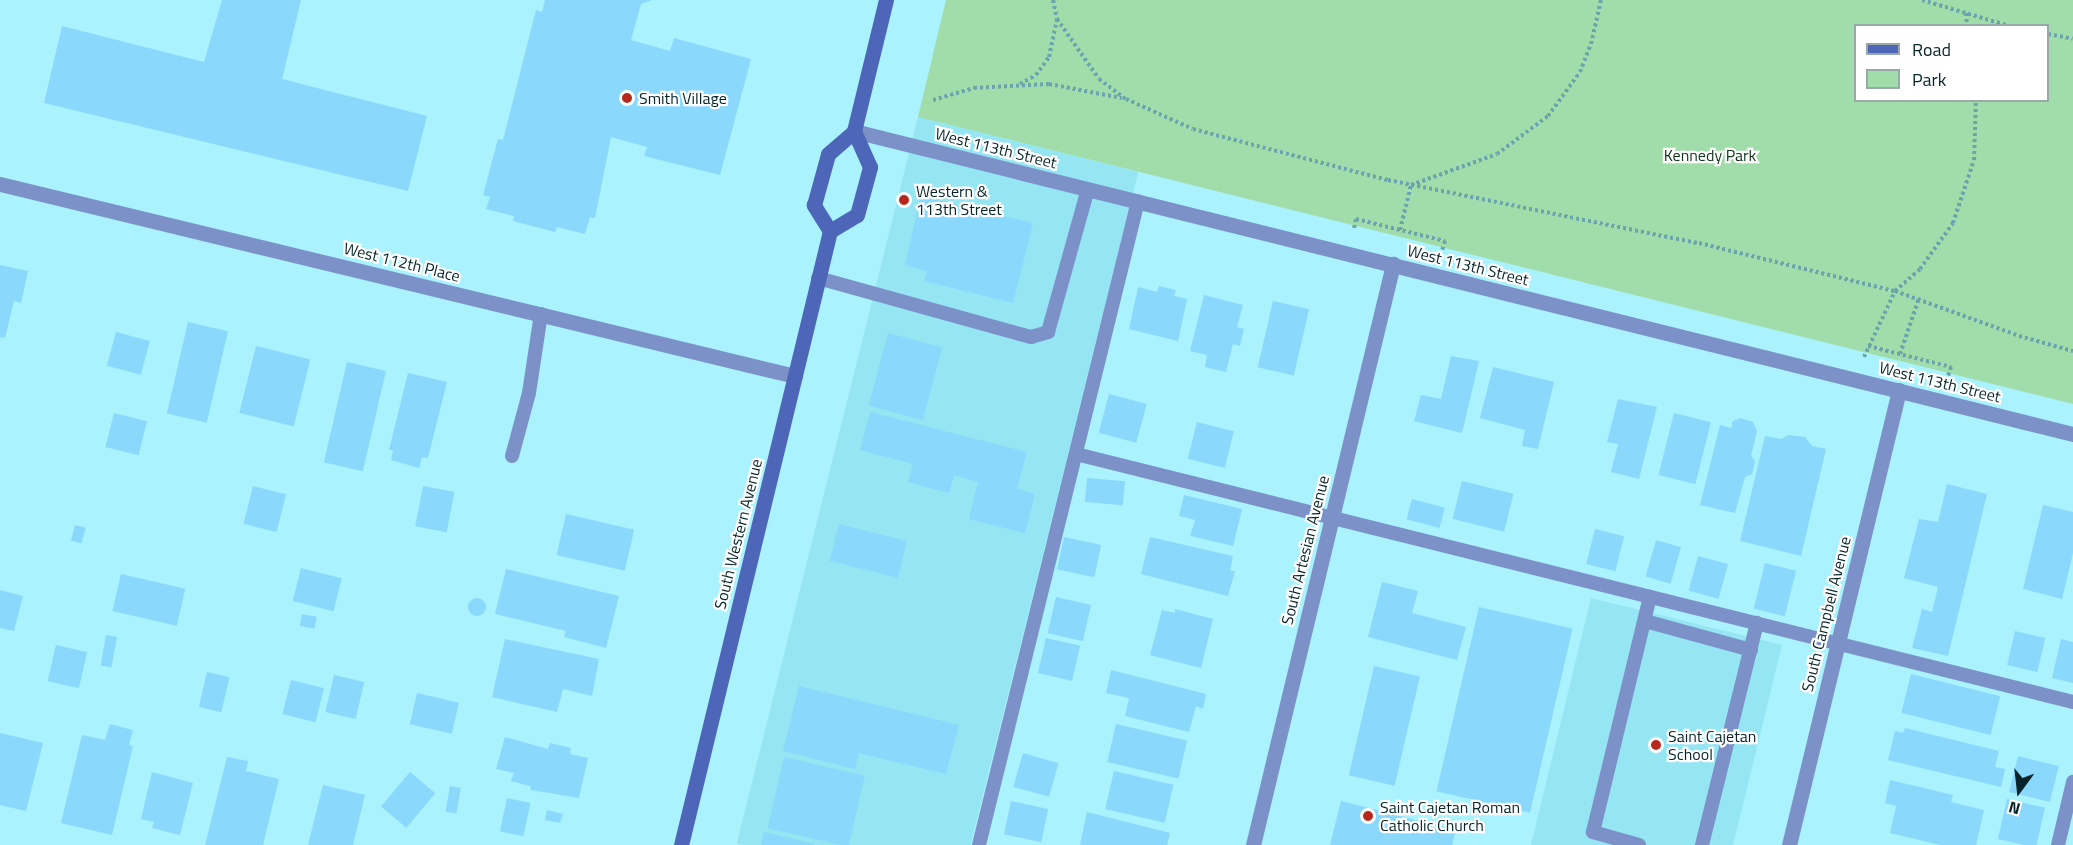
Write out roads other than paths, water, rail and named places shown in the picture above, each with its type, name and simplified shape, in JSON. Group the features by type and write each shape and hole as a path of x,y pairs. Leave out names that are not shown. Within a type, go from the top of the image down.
{"main road":[{"path":"854,131 870,167 857,215 830,231 814,205 828,154 854,131 886,0"},
{"name":"South Western Avenue","path":"681,845 830,231"}],"street":[{"name":"West 113th Street","path":"854,131 2073,434"},
{"name":"West 112th Place","path":"0,184 795,376"},
{"name":"South Artesian Avenue","path":"1253,845 1393,264"},
{"name":"South Campbell Avenue","path":"1789,845 1899,390"}],"lane":[{"path":"818,278 1031,337 1048,332 1088,189"},
{"path":"979,845 1138,201"},
{"path":"512,456 530,393 541,314"},
{"path":"1076,454 2073,702"},
{"path":"1639,845 1593,832 1650,597"},
{"path":"1645,621 1750,650"},
{"path":"1702,845 1757,623"},
{"path":"2058,845 2073,782"}],"place":[{"name":"Smith Village","path":"627,98"},
{"name":"Western & 113th Street","path":"904,200"},
{"name":"Saint Cajetan School","path":"1656,745"},
{"name":"Saint Cajetan Roman Catholic Church","path":"1368,816"}],"park label":[{"name":"Kennedy Park","path":"1710,155"}]}
